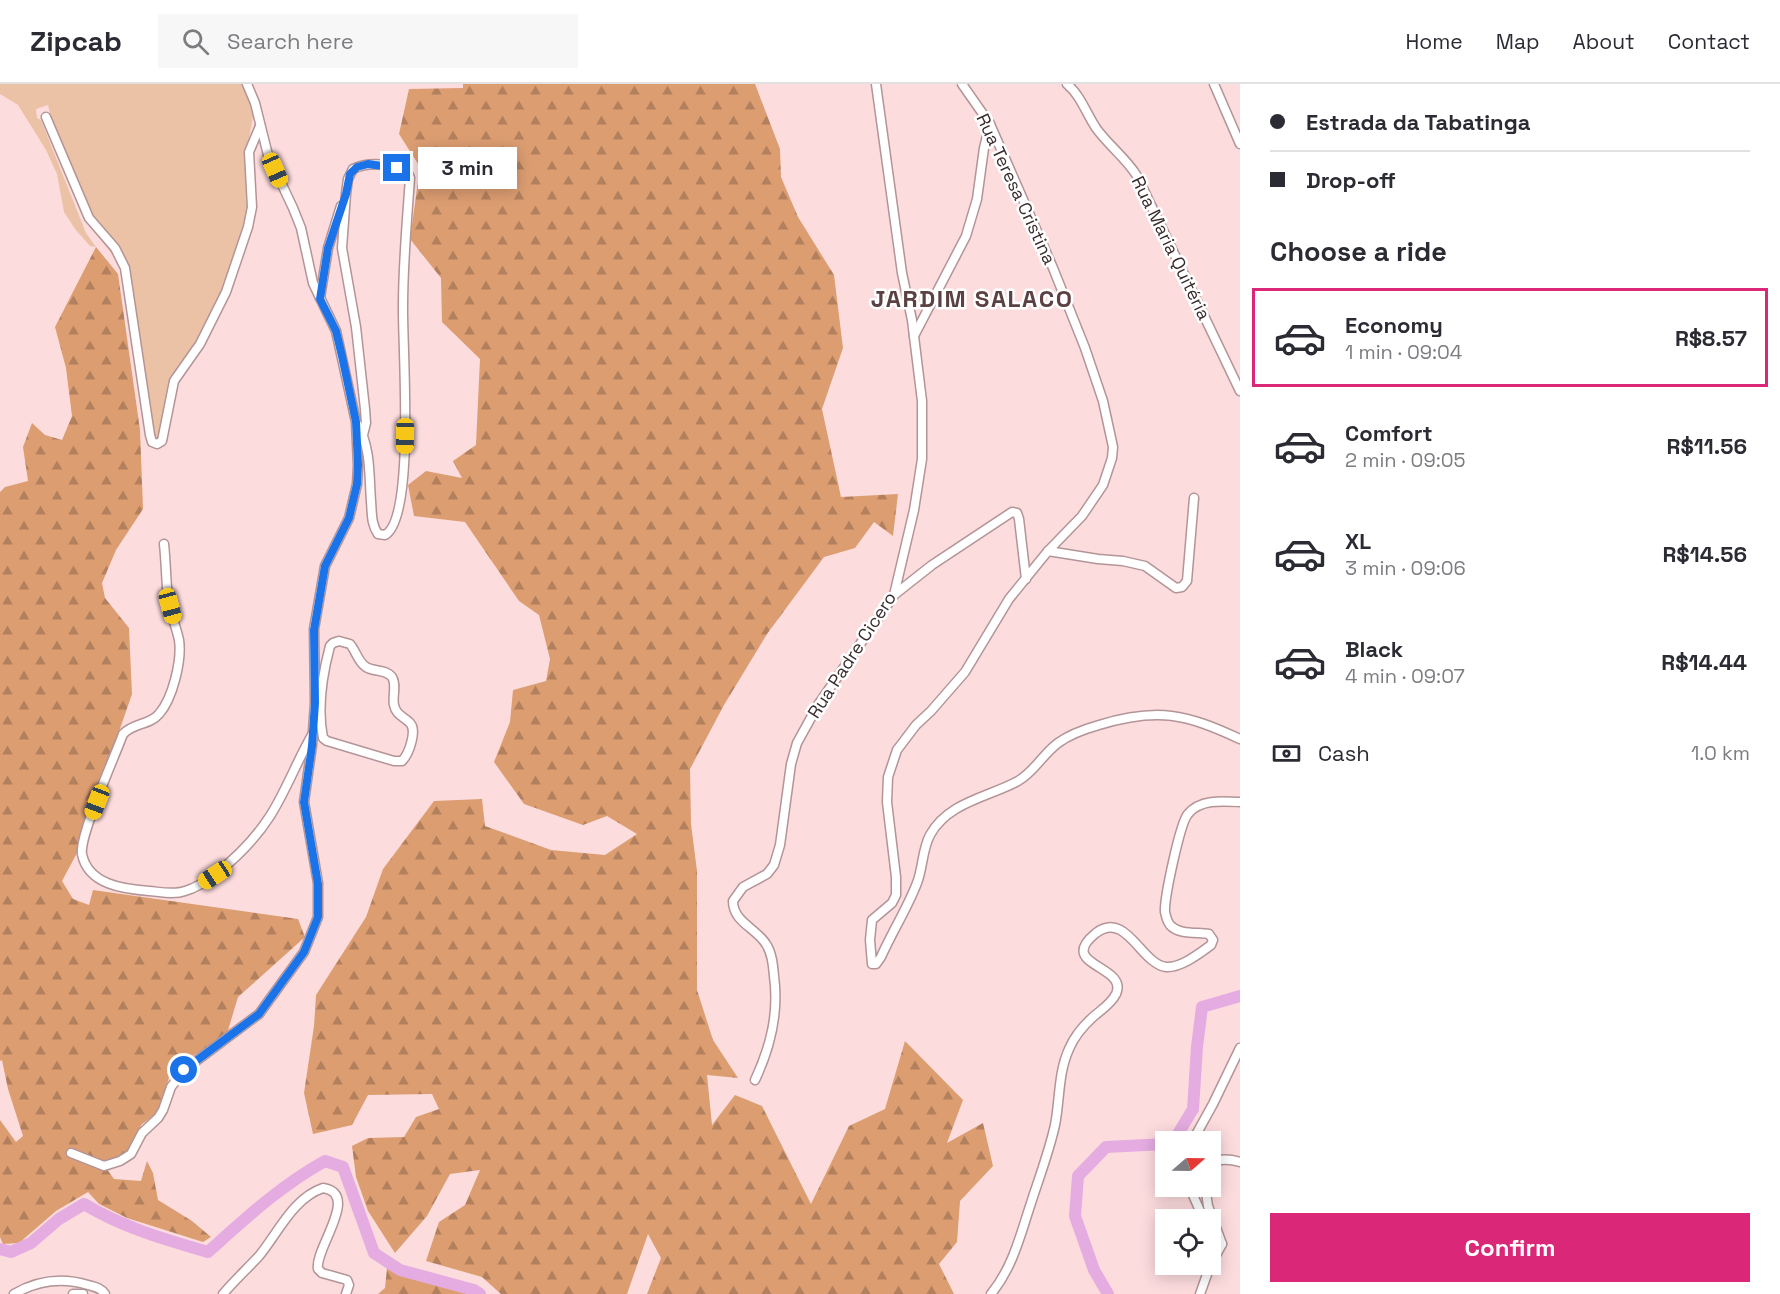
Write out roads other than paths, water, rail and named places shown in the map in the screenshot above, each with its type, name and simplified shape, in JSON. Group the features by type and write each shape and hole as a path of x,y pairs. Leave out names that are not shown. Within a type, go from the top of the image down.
{"street":[{"path":"71,1153 104,1166 112,1165 129,1156 142,1132 161,1114 171,1087 184,1070 259,1014 304,952 318,917 319,900 304,802 317,706 330,646 333,643 339,641 350,644 363,665 391,677 395,711 413,727 407,756 402,760 394,761 326,740 322,736 317,706 314,630 325,566 349,518 357,484 356,422 336,331 313,284 301,228 268,155 255,103 247,84"},
{"name":"Rua Padre Cicero","path":"754,1080 773,1032 777,993 769,950 761,938 739,919 735,913 734,901 743,887 767,874 774,865 780,845 791,764 797,743 818,705 894,596 914,510 922,459 923,408 876,84"},
{"name":"Rua Teresa Cristina","path":"962,84 990,124 1053,268 1103,400 1113,447 1103,485 1082,516 1048,551 1009,599 966,672 903,741 893,759 888,777 887,802 896,895 892,903 872,920 870,951 873,964 876,964 881,957 908,905 919,879 930,834 959,807 1019,780 1058,742 1073,734 1115,720 1155,714 1206,723 1240,739"},
{"name":"Rua Maria Quitéria","path":"1067,84 1078,95 1097,129 1129,162 1137,176 1240,392"},
{"path":"1214,84 1240,144"},
{"path":"46,117 89,218 115,248 125,268 150,435 152,442 157,444 162,441 174,381 204,337 226,292 241,248 251,214 249,152 260,126"},
{"path":"914,336 966,236 977,199 984,148 990,124"},
{"path":"356,422 363,435 368,455 372,522 378,534 385,535 390,532 400,502 405,457 406,396 403,299 409,173 391,166 362,165 353,169 346,194 342,248 356,327 366,423 363,435"},
{"path":"320,299 328,248 346,194"},
{"path":"1048,551 1145,566 1179,588 1185,585 1187,580 1194,498"},
{"path":"894,596 932,565 1012,512 1017,513 1019,519 1026,579"},
{"path":"164,544 168,598 180,647 176,677 163,710 157,718 133,726 123,734 82,845 82,854 89,868 107,884 119,888 172,893 186,891 201,884 234,859 260,830 281,797 313,733"},
{"path":"991,1294 1003,1280 1014,1257 1046,1159 1054,1126 1062,1071 1069,1048 1080,1030 1109,1003 1118,988 1113,977 1106,970 1089,963 1084,952 1086,944 1098,932 1107,928 1119,929 1150,959 1165,967 1179,964 1211,945 1213,940 1209,934 1179,931 1171,926 1167,920 1166,901 1186,815 1198,806 1207,803 1240,802"},
{"path":"1198,1131 1240,1048"},
{"path":"1221,1160 1240,1162"},
{"path":"223,1294 257,1258 295,1208 308,1195 323,1188 332,1192 339,1204 319,1257 318,1269 322,1273 347,1280 349,1283 346,1294"},
{"path":"1200,1294 1207,1275"},
{"path":"14,1294 58,1279 101,1289 105,1294"},
{"path":"73,1294 83,1294"}],"waterway":[{"path":"1180,1131 1193,1109 1202,1007 1240,996"},
{"path":"1108,1294 1094,1270 1075,1216 1078,1176 1106,1147 1155,1145"},
{"path":"0,1249 11,1252 31,1243 59,1219 84,1204 129,1226 208,1252 278,1192 325,1161 343,1167 374,1253 400,1270 474,1290 480,1294"}],"district":[{"name":"JARDIM SALACO","path":"972,299"}]}
